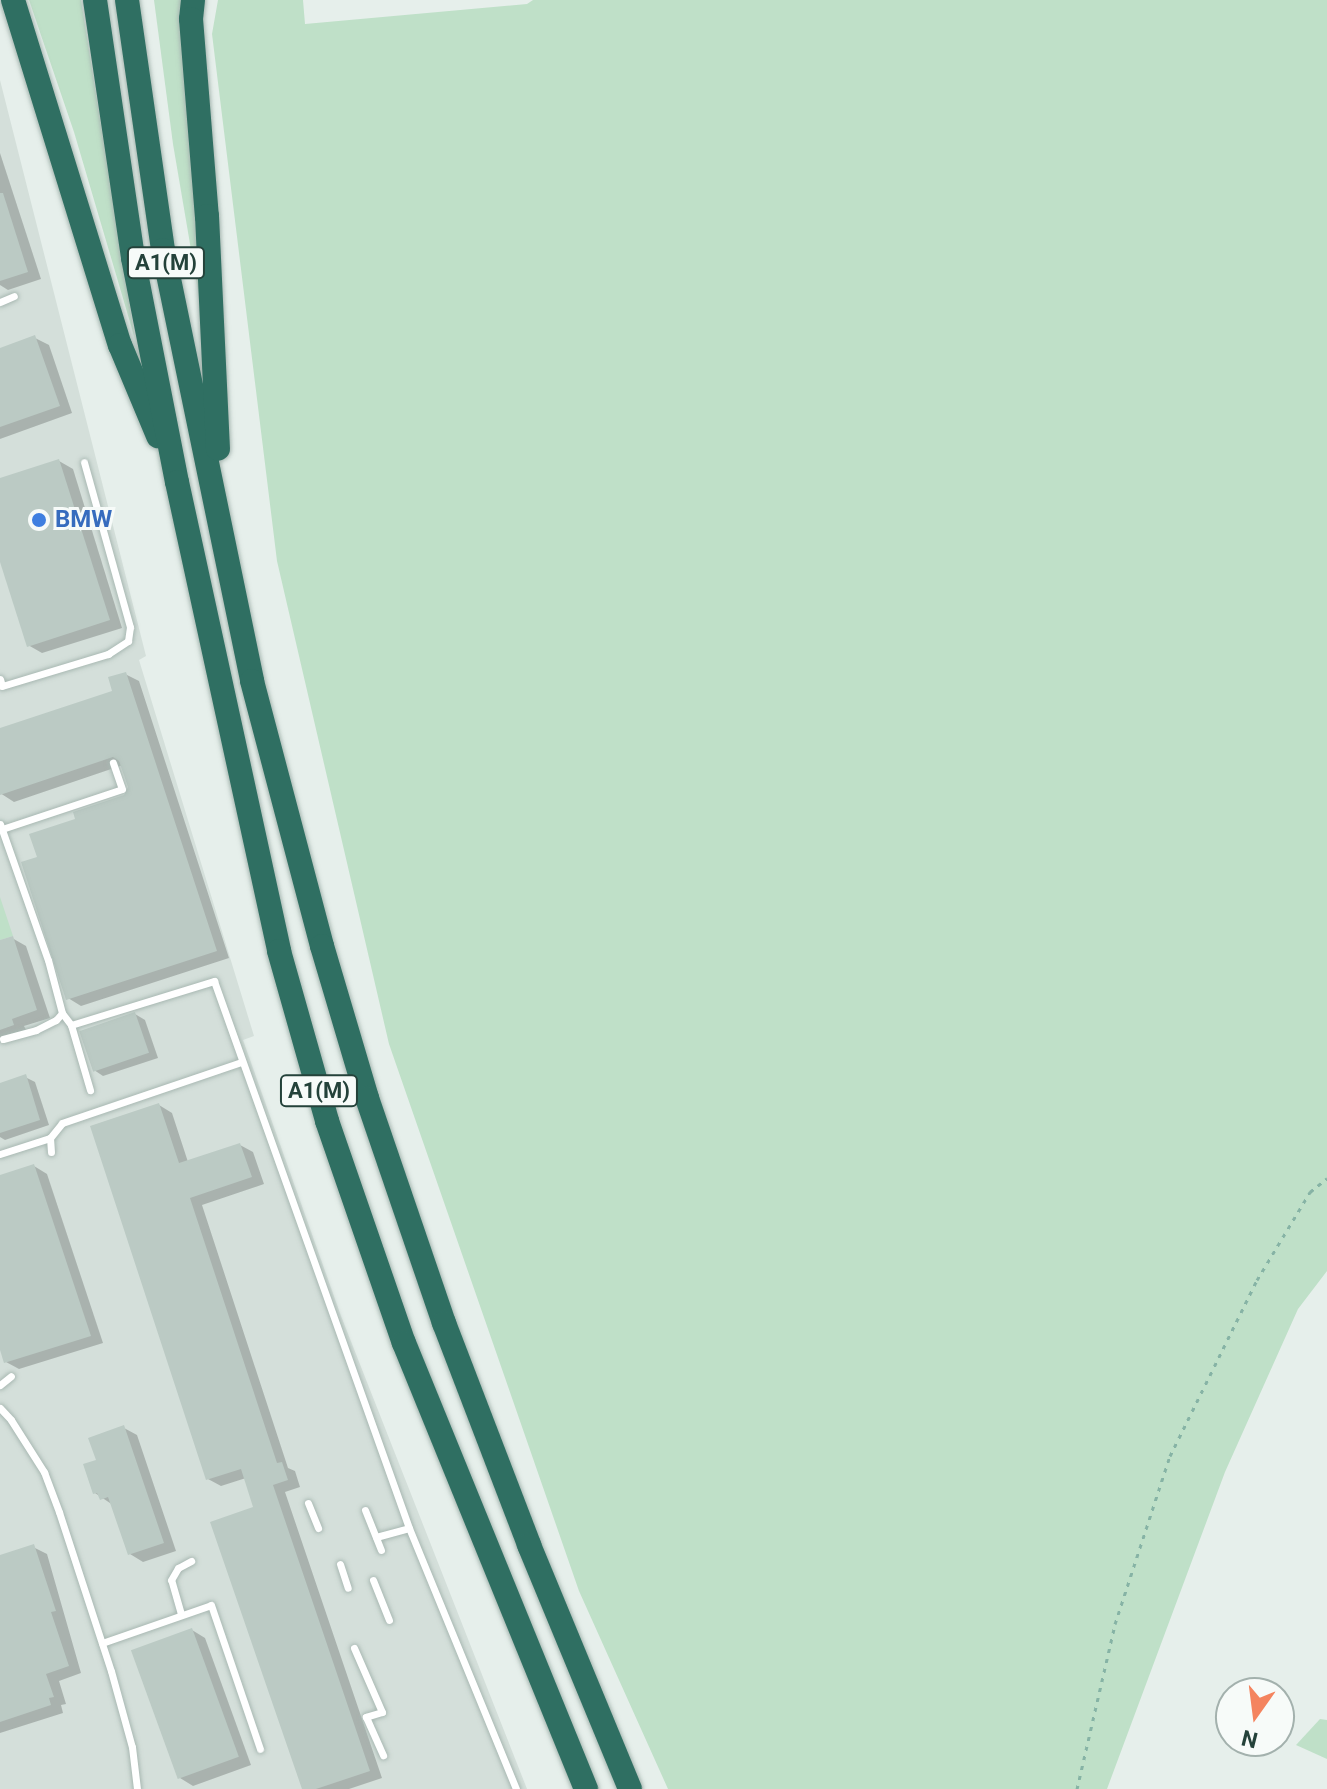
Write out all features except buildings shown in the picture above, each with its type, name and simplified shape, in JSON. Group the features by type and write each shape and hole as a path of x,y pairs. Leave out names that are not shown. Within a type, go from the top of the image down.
{"highway":[{"name":"A1(M)","path":"13,0 120,345 177,482"},
{"name":"A1(M)","path":"95,0 133,258 254,849 279,951 327,1121 404,1343 586,1789"},
{"name":"A1(M)","path":"127,0 163,250 252,681 322,946 367,1098 450,1338 630,1789"},
{"name":"A1(M)","path":"193,0 191,19 207,216 221,522"}],"lane":[{"path":"0,302 14,296"},
{"path":"0,681 2,686 108,654 128,641 130,627 84,462"},
{"path":"90,1090 71,1025 62,1013 48,960 1,826 122,789 113,763"},
{"path":"71,1025 214,981 409,1528 516,1789"},
{"path":"3,1039 36,1030 62,1013"},
{"path":"0,1154 50,1138 62,1123 241,1062"},
{"path":"50,1138 51,1152"},
{"path":"0,1385 11,1376"},
{"path":"0,1408 44,1472 102,1643 132,1747 137,1789"},
{"path":"308,1503 318,1528"},
{"path":"365,1510 381,1550"},
{"path":"376,1537 409,1528"},
{"path":"181,1614 171,1580 178,1568 191,1561"},
{"path":"340,1564 348,1588"},
{"path":"373,1580 389,1620"},
{"path":"102,1643 211,1605 260,1749"},
{"path":"354,1648 382,1712 366,1717 383,1755"}],"path":[{"path":"1077,1789 1115,1624 1170,1456 1257,1280 1310,1192 1327,1178"}],"shaded area":[{"path":"0,80 146,656 139,660 254,1036 243,1040 341,1316 527,1789 0,1789"}],"green space":[{"path":"29,0 81,0 135,339 74,132"},
{"path":"154,0 185,0 209,355 173,144"},
{"path":"218,0 303,0 305,24 527,4 533,0 1327,0 1327,1271 1298,1309 1225,1472 1107,1789 668,1789 579,1591 389,1044 277,561 212,34"},
{"path":"0,897 13,936 0,940"},
{"path":"1320,1719 1327,1720 1327,1759 1296,1745"}],"place":[{"name":"BMW","path":"39,520"}]}
